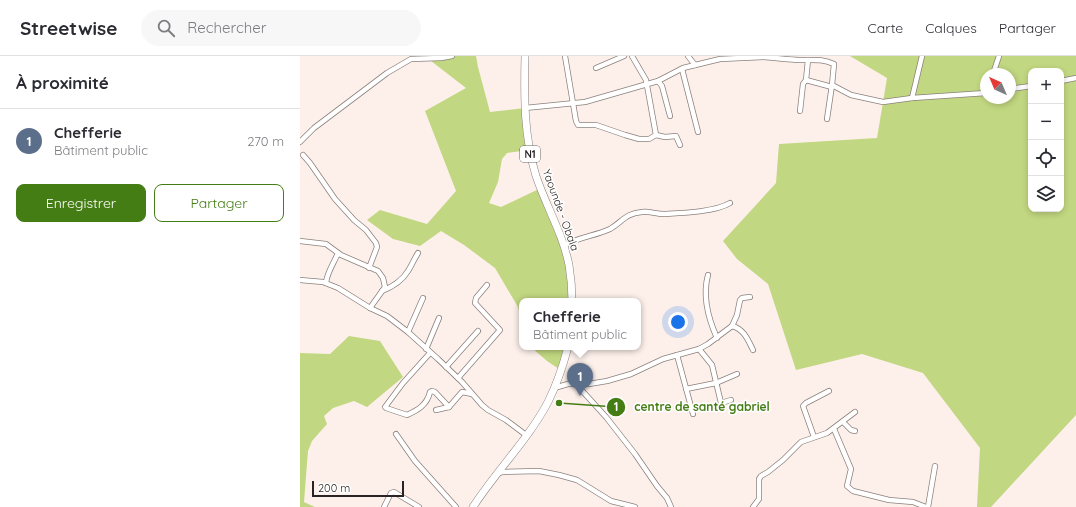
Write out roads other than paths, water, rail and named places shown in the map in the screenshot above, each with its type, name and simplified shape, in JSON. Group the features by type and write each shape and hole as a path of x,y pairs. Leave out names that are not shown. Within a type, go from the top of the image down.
{"highway":[{"name":"Yaounde - Obala","path":"525,56 525,108 527,133 532,162 569,265 572,298"},
{"path":"473,507 526,435 544,407 554,388 567,350"}],"street":[{"path":"300,142 387,72 411,59 452,56"},
{"path":"565,56 576,121 578,125 596,125 639,139 649,139 656,135 665,138 676,136 680,145"},
{"path":"596,68 624,56"},
{"path":"632,56 646,80 656,135"},
{"path":"688,56 694,66"},
{"path":"525,108 585,102 658,81 682,69 730,58 757,56 761,58 816,59 828,61 834,64 827,119"},
{"path":"912,98 922,56"},
{"path":"996,68 999,56"},
{"path":"800,111 803,84 806,80 808,60"},
{"path":"682,69 698,132"},
{"path":"1064,80 1076,78"},
{"path":"806,80 832,86 851,95 883,102 980,92"},
{"path":"658,81 662,86 670,116"},
{"path":"1016,88 1028,86"},
{"path":"301,155 310,162 335,199 354,220 366,230 376,243 377,248 369,268"},
{"path":"563,246 571,241 606,230 623,218 637,213 645,212 663,214 715,210 730,203"},
{"path":"300,241 326,244 352,261 378,272 383,278 385,287 370,308"},
{"path":"326,283 327,276 334,265 338,253"},
{"path":"382,291 395,285 408,272 412,261 418,253"},
{"path":"708,275 705,291 707,309 717,338"},
{"path":"300,280 326,283 338,288 370,308 387,316 408,332 458,378 488,410 506,420 526,435"},
{"path":"458,378 500,330 475,303 476,298 487,285"},
{"path":"554,388 568,384 598,383 640,370 663,359 699,349 717,338 732,326 737,315 740,300 742,298 750,297"},
{"path":"408,332 423,298"},
{"path":"439,318 428,351 385,407 407,415 420,408 428,399 430,392 432,391 435,392 449,407"},
{"path":"732,326 738,327 742,330 753,350"},
{"path":"446,367 478,331"},
{"path":"699,349 712,365 721,403 731,400"},
{"path":"677,355 693,414"},
{"path":"686,389 716,383 737,374"},
{"path":"576,384 606,417 635,454 667,498 671,507"},
{"path":"814,437 803,406 829,391"},
{"path":"436,410 449,407 462,392 472,394"},
{"path":"753,507 759,499 760,479 762,476 783,460 801,442 827,433 855,412"},
{"path":"843,422 855,432"},
{"path":"834,428 851,469 847,486 852,491 889,500 913,502 927,507 935,466"},
{"path":"396,434 416,461 456,507"},
{"path":"498,473 539,471 559,475 577,480 611,501 635,507"},
{"path":"384,507 391,493 394,492 419,507"}],"place":[{"name":"Chefferie","path":"580,396"},
{"name":"centre de santé gabriel","path":"559,403"}]}
